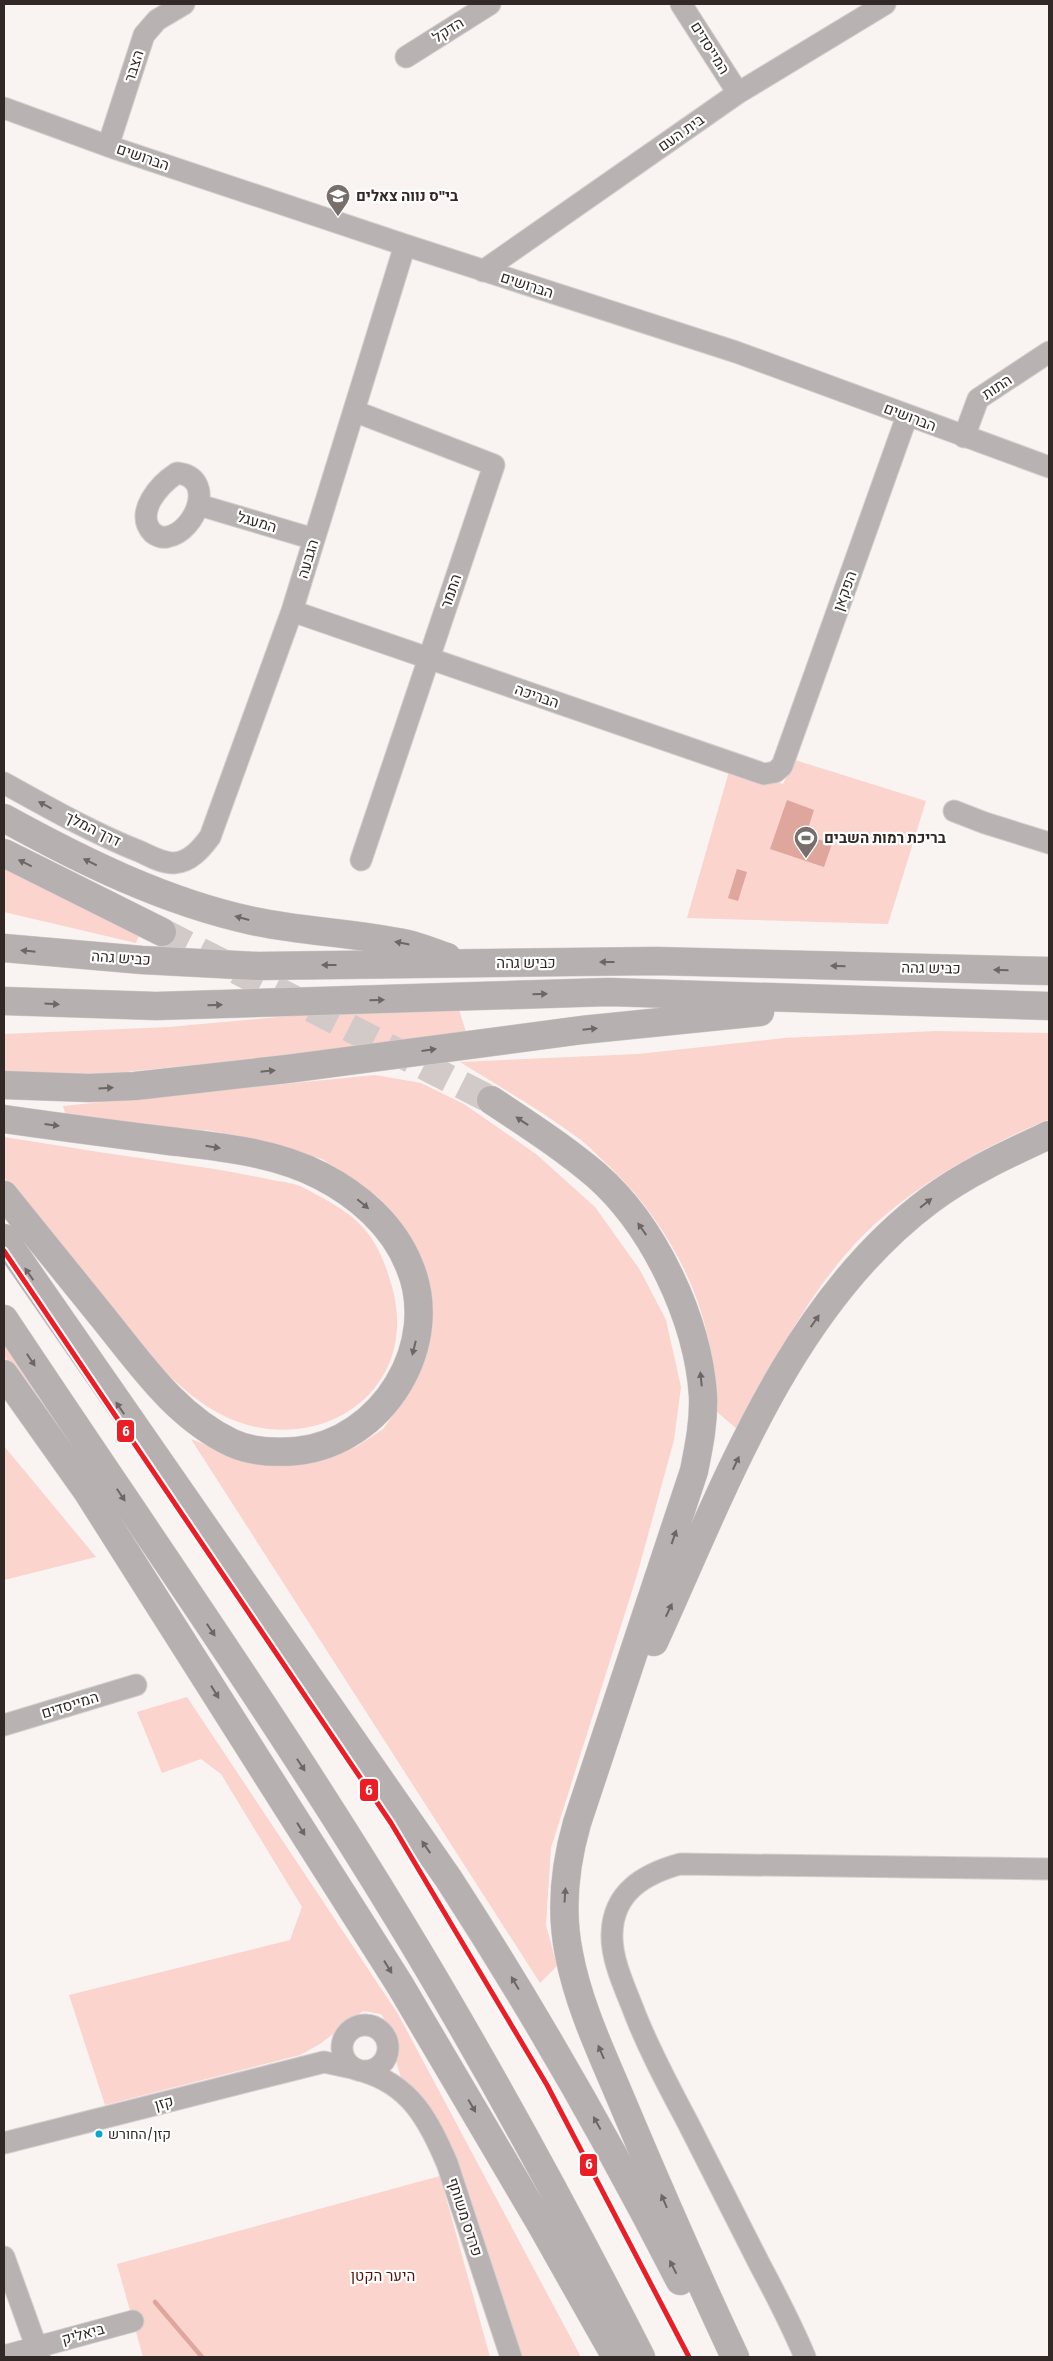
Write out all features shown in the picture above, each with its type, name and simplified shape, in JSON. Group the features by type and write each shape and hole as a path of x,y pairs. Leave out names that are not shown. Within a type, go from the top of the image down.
{"highway":[{"path":"4,818 121,877 168,896 214,910 285,927 409,944 465,963"},
{"path":"4,853 162,932"},
{"name":"כביש גהה","path":"4,948 142,960 258,966 656,962 1049,971"},
{"name":"כביש גהה","path":"4,1000 156,1006 609,992 1049,1006"},
{"path":"4,1085 89,1088 135,1086 287,1069 582,1030 737,1013 962,1003"},
{"path":"491,1100 564,1150 597,1176 627,1208 651,1241 669,1276 685,1315 700,1364 703,1397 702,1432 694,1471 590,1782 568,1858 564,1905 569,1954 580,1994 598,2044 686,2253 735,2357"},
{"path":"4,1119 240,1151 292,1164 337,1185 362,1202 379,1219 395,1239 409,1263 416,1284 419,1303 418,1327 409,1365 390,1398 377,1412 360,1426 323,1446 287,1452 251,1450 235,1444 198,1423 161,1389 11,1204"},
{"path":"590,1782 746,1442 806,1333 832,1296 863,1260 930,1200 962,1178 1009,1153 1049,1135"},
{"path":"4,1238 448,1878 505,1967 565,2065 613,2153 718,2357"},
{"path":"4,1319 272,1720 398,1917 509,2106 641,2357"},
{"path":"4,1374 82,1483 400,1985 539,2221 616,2357"},
{"path":"4,1397 142,1576"}],"street":[{"name":"הצבר","path":"108,146 144,34 157,20 184,4"},
{"name":"הדקל","path":"406,57 490,4"},
{"name":"המייסדים","path":"681,4 738,93"},
{"name":"בית העם","path":"483,271 738,93 885,4"},
{"name":"הברושים","path":"4,108 108,146 404,245 736,352 1049,467"},
{"name":"הגבעה","path":"185,860 199,851 210,837 292,611 404,245"},
{"name":"התות","path":"964,437 978,399 1049,352"},
{"name":"התמר","path":"354,411 494,465 361,860"},
{"name":"הפקאן","path":"782,766 907,416"},
{"name":"המעגל","path":"199,505 314,538"},
{"name":"הבריכה","path":"292,611 764,774 774,772 782,766"},
{"name":"דרך המלך","path":"4,783 92,830 160,861 173,863 185,860"},
{"path":"954,811 1049,843"},
{"name":"המייסדים","path":"4,1725 136,1685"},
{"path":"804,2357 777,2299 647,2045 625,1988 615,1956 612,1934 618,1909 626,1893 641,1880 657,1870 680,1864 1049,1869"},
{"path":"324,2062 350,2030 356,2026 371,2025 384,2034 387,2040 387,2056 378,2068 357,2069 343,2056 342,2042"},
{"name":"פרדס משותף","path":"387,2056 398,2087 426,2122 448,2163 511,2357"},
{"name":"קזן","path":"4,2143 324,2062 357,2069"},
{"name":"פרדס משותף","path":"357,2069 378,2076 398,2087"},
{"path":"4,2257 38,2352"},
{"name":"ביאליק","path":"4,2356 38,2352 133,2321"}],"green space":[{"name":"בריכת רמות השבים","path":"795,760 926,801 888,924 687,918 730,768 783,784"},
{"path":"4,867 140,933 136,943 4,912"},
{"path":"459,1010 466,1032 264,1058 94,1075 4,1075 4,1034 169,1027 289,1016"},
{"path":"936,1031 1049,1033 1049,1119 983,1150 921,1187 883,1217 860,1239 819,1289 801,1316 738,1430 716,1411 709,1343 701,1310 689,1279 655,1220 635,1193 581,1140 536,1109 460,1062 638,1054 784,1038"},
{"path":"375,1075 421,1083 464,1104 536,1154 595,1207 640,1270 666,1320 681,1387 674,1440 637,1575 551,1848 546,1925 557,1966 540,1983 191,1439 239,1458 319,1460 356,1447 383,1429 416,1380 427,1345 430,1309 351,1179 322,1159 239,1136 206,1130 69,1125 63,1106"},
{"path":"4,1137 209,1168 289,1183 304,1188 329,1201 353,1218 366,1231 380,1254 390,1280 397,1322 391,1358 375,1388 350,1411 318,1425 283,1430 245,1424 208,1407 176,1382 148,1353 10,1185 3,1171"},
{"path":"4,1342 51,1416 4,1356"},
{"path":"4,1446 96,1557 4,1580"},
{"path":"187,1697 398,2014 581,2357 522,2357 441,2138 403,2084 395,2058 395,2036 381,2014 363,2011 320,2044 300,2055 105,2105 69,1995 290,1940 302,1907 221,1774 201,1759 162,1773 137,1712"},
{"name":"היער הקטן","path":"440,2176 490,2357 143,2357 117,2264"}],"shaded area":[{"path":"787,800 814,810 806,835 832,844 824,867 770,849"},
{"path":"737,869 747,872 738,901 728,898"}],"waterway":[{"path":"155,2302 202,2357"}],"tunnel":[{"path":"162,932 491,1100"}],"transit line":[{"name":"6","path":"4,1251 391,1823 547,2085 689,2357"}],"place":[{"name":"בי\"ס נווה צאלים","path":"338,217"},
{"name":"בריכת רמות השבים","path":"806,859"},
{"name":"קזן/החורש","path":"99,2134"}]}
